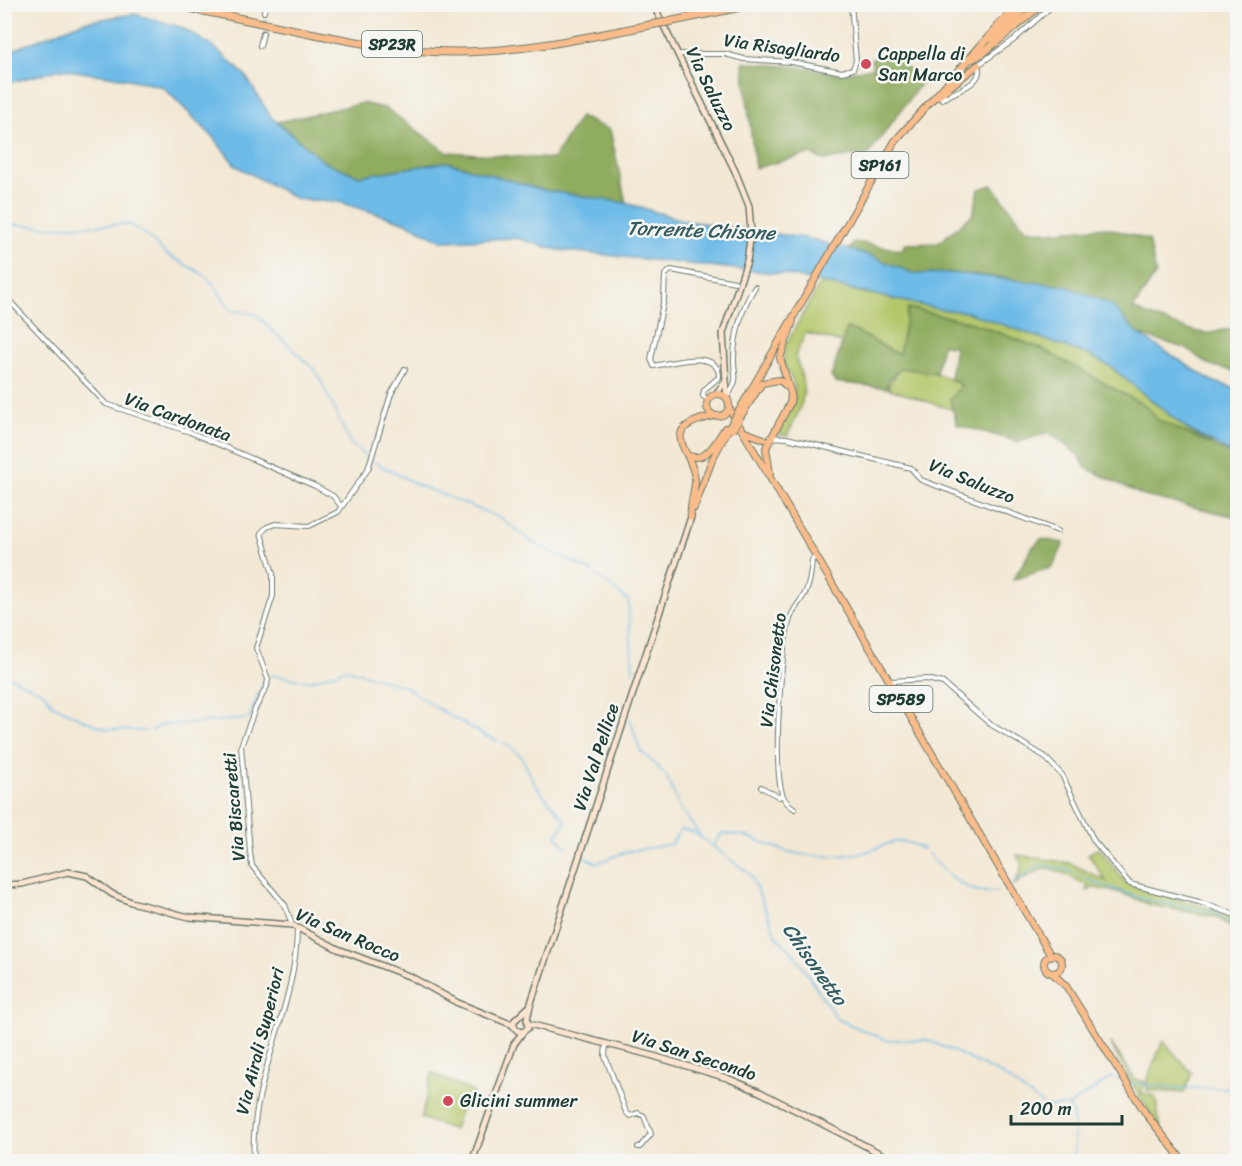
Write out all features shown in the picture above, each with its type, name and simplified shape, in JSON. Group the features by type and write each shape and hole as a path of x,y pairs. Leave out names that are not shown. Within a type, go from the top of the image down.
{"highway":[{"name":"SP23R","path":"170,4 257,20"},
{"name":"SP23R","path":"189,4 382,46 454,52 548,45 755,4"},
{"name":"SP23R","path":"721,9 736,4"},
{"name":"SP161","path":"957,73 1018,4"},
{"name":"SP161","path":"971,59 1029,4"},
{"name":"SP161","path":"971,59 983,53 1042,4"}],"main road":[{"name":"SP161","path":"691,517 712,460 735,415 895,141 922,108 971,59"},
{"path":"922,108 978,65"},
{"path":"754,452 767,438 790,403 780,352 798,307"},
{"path":"697,420 735,415 762,383 779,380 789,389"},
{"path":"691,517 695,480 693,468 680,441 683,432 697,420 716,394 727,398"},
{"name":"SP589","path":"727,398 754,452 993,857 1048,958 1046,969 1066,986 1146,1114 1183,1161"},
{"path":"708,403 714,416"},
{"path":"722,416 735,415"},
{"path":"684,453 697,458 704,456 730,427"},
{"path":"742,430 750,436 767,438"},
{"path":"754,452 766,448 767,438"},
{"name":"SP589","path":"766,448 770,474 781,495"},
{"name":"SP589","path":"1048,958 1059,957 1066,986"},
{"path":"1052,973 1060,970 1062,965"}],"street":[{"path":"264,12 265,4"},
{"name":"Via Saluzzo","path":"653,4 744,191 750,221 750,244 742,281 723,333 727,398"},
{"name":"Via Risagliardo","path":"678,54 725,54 744,59 791,62 842,72 853,69 856,61 851,4"},
{"path":"942,99 977,80 980,74 978,65 1015,39 1054,4"},
{"path":"260,46 263,33"},
{"path":"708,403 704,390 719,377 716,366 711,362 696,360 654,366 651,359 667,272 671,270 735,282"},
{"path":"727,398 737,376 734,356 744,308 755,287"},
{"name":"Via Cardonata","path":"4,295 106,404 190,432 315,486 333,496 340,506"},
{"name":"Via Biscaretti","path":"295,927 285,905 252,866 246,810 242,738 268,679 256,648 273,596 273,574 261,540 261,533 267,527 275,524 315,524 338,512 368,469 391,394 405,369"},
{"path":"716,394 725,381"},
{"name":"Via Saluzzo","path":"767,438 787,438 911,468 921,480 1058,531"},
{"name":"Via Val Pellice","path":"524,1023 691,517"},
{"name":"Via Chisonetto","path":"782,794 778,751 788,625 794,606 805,593 812,560 816,555"},
{"path":"891,681 927,679 943,683 990,724 1044,756 1062,775 1094,841 1130,884 1199,902 1238,916"},
{"path":"761,787 779,797 782,794 787,803 795,809"},
{"name":"Via San Rocco","path":"4,885 22,884 68,872 87,876 112,894 131,902 189,917 295,927 346,953 411,977 458,1003 501,1018 524,1023"},
{"name":"Via Airali Superiori","path":"254,1161 255,1115 265,1066 284,1016 295,927"},
{"name":"Via San Rocco","path":"501,1018 514,1027 524,1023"},
{"name":"SP161","path":"514,1044 514,1027 524,1023"},
{"name":"SP161","path":"472,1161 514,1044 524,1023"},
{"name":"Via San Secondo","path":"524,1023 539,1029 606,1043 727,1078 760,1092 897,1161"},
{"path":"606,1043 605,1056 626,1112 630,1116 638,1113 644,1116 649,1125 651,1134 638,1147"}],"green space":[{"path":"886,53 897,55 904,66 924,79 869,154 824,160 809,154 755,168 743,62 808,68 838,74 873,68 871,59"},
{"path":"362,103 387,109 447,152 553,159 580,117 610,130 626,203 543,190 447,162 359,176 324,162 278,122"},
{"path":"992,185 1026,229 1049,232 1105,227 1149,240 1156,274 1133,309 1203,333 1237,331 1237,372 1210,365 1185,348 1137,334 1111,305 1007,278 953,273 915,274 849,249 855,242 901,250 906,244 938,243 973,214 979,189"},
{"path":"820,283 938,309 967,312 1089,355 1111,367 1189,431 1213,445 1158,420 1146,406 1042,349 973,323 909,308 899,354 847,328 842,343 806,333 795,356 804,389 801,405 787,436 776,433 795,399 794,384 783,362 785,346"},
{"path":"908,308 973,323 1042,349 1146,406 1158,420 1237,457 1237,517 1144,496 1086,468 1079,456 1049,432 1020,442 957,425 950,400 961,385 950,378 955,346 942,345 936,373 900,368 889,380 886,388 835,382 831,377 847,328 899,354"},
{"path":"900,368 936,373 962,385 956,411 887,388"},
{"path":"1041,539 1064,543 1053,567 1013,580 1032,548"},
{"path":"1099,848 1126,883 1237,917 1237,932 1217,917 1151,905 1119,892 1093,888 1087,891 1087,885 1050,869 1035,872 1014,885 1022,866 1017,855 1070,863 1106,881 1088,854"},
{"path":"1163,1041 1192,1073 1184,1093 1147,1090 1147,1080"},
{"path":"1110,1042 1135,1079 1145,1082 1141,1093 1155,1096 1161,1130 1132,1084"},
{"name":"Glicini summer","path":"432,1073 473,1092 469,1109 461,1108 454,1130 421,1118"}],"water":[{"name":"Torrente Chisone","path":"134,14 181,27 214,47 245,75 271,117 324,162 359,176 447,162 543,190 626,203 686,221 811,239 868,255 915,274 953,273 1066,286 1111,305 1138,334 1212,381 1237,389 1237,456 1187,429 1111,367 1089,355 967,312 938,309 783,274 558,250 516,238 442,241 407,223 339,202 297,199 236,166 212,136 163,87 129,79 61,69 5,84 5,53 83,22"}],"waterway":[{"path":"4,224 53,227 129,224 145,234 166,254 204,275 214,284 230,310 255,314 317,372 350,443 368,459"},
{"path":"374,462 418,485 501,518 530,541 593,572"},
{"path":"597,575 628,600 633,671"},
{"path":"270,675 309,681 347,669 406,687 435,707 498,741"},
{"path":"4,674 44,693 53,705 86,721 107,729 145,731"},
{"path":"151,731 161,725 248,719 265,678"},
{"path":"630,719 640,750 666,775 680,808 701,837"},
{"path":"503,742 521,756 536,786 566,821 556,836 567,847"},
{"name":"Chisonetto","path":"584,857 597,863 626,852 671,844 681,829 695,833 751,875 777,937 794,954 837,1019 886,1040 927,1040 1002,1075 1046,1107 1068,1106 1112,1077 1121,1080"},
{"name":"Chisonetto","path":"713,846 722,833 745,836 770,845"},
{"name":"Chisonetto","path":"772,846 781,850 824,856 867,852 895,842 912,844 923,849"},
{"name":"Chisonetto","path":"928,854 950,876 967,887 977,891 998,891"},
{"name":"Chisonetto","path":"1013,883 1039,865 1062,868 1096,883 1143,899 1216,913 1238,930"},
{"name":"Chisonetto","path":"1130,1083 1181,1088 1232,1088 1238,1092"},
{"path":"1069,1107 1073,1113 1075,1162"}],"tunnel":[{"path":"263,33 264,12"}],"place":[{"name":"Cappella di San Marco","path":"866,64"},
{"name":"Glicini summer","path":"448,1101"}]}
